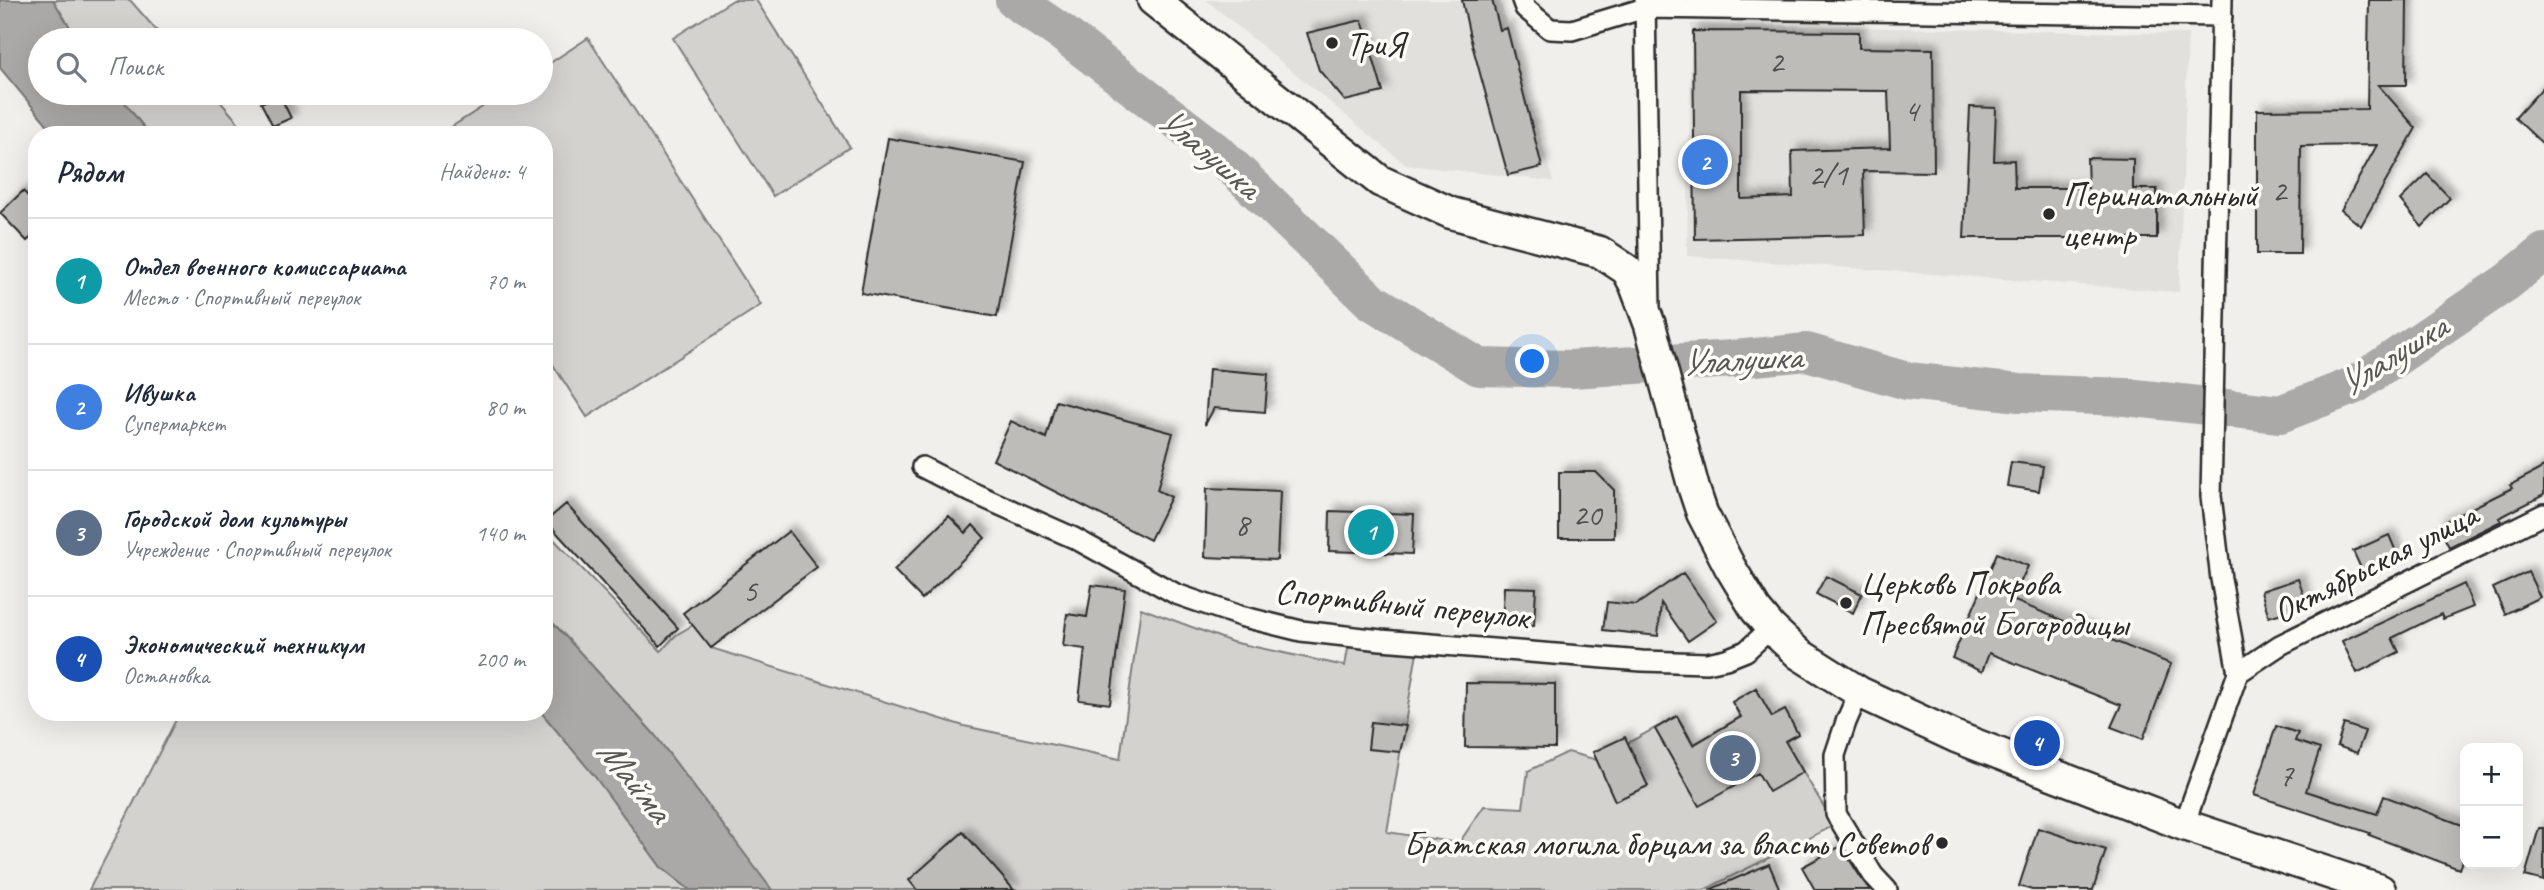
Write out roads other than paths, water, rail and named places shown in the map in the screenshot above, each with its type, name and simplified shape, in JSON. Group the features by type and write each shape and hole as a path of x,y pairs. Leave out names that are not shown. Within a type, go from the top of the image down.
{"main road":[{"path":"1153,0 1380,181 1451,213 1600,251 1627,270 1650,325 1703,513 1743,591 1771,628 1799,654 1859,692 1956,737 2184,825 2380,890"}],"street":[{"path":"1522,0 1525,8 1550,29 1572,30 1645,4 2222,8 2212,355 2212,508 2221,579 2238,673 2184,825"},
{"path":"1645,4 1650,325"},
{"name":"Спортивный переулок","path":"922,467 1074,538 1176,594 1240,616 1301,631 1381,640 1707,663 1726,659 1746,650 1771,628"},
{"name":"Октябрьская улица","path":"2238,673 2280,645 2544,514"},
{"path":"1859,692 1835,755 1836,814 1873,875 1887,890"}],"water":[{"path":"0,0 53,0 70,28 28,28 28,102 0,68"},
{"path":"31,105 126,105 143,126 48,126"},
{"name":"Майма","path":"553,624 654,734 772,890 690,890 661,867 593,774 549,721 553,721"}],"waterway":[{"name":"Улалушка","path":"1014,0 1061,32 1215,150 1371,301 1479,367 1571,369 1807,352 1907,381 2020,393 2126,397 2280,414 2355,385 2507,282 2544,252"}],"place":[{"name":"ТриЯ","path":"1332,43"},
{"name":"Ивушка","path":"1705,162"},
{"name":"Перинатальный центр","path":"2049,214"},
{"name":"Отдел военного комиссариата","path":"1371,532"},
{"name":"Церковь Покрова Пресвятой Богородицы","path":"1846,603"},
{"name":"Экономический техникум","path":"2037,743"},
{"name":"Городской дом культуры","path":"1733,758"},
{"name":"Братская могила борцам за власть Советов","path":"1942,843"}]}
